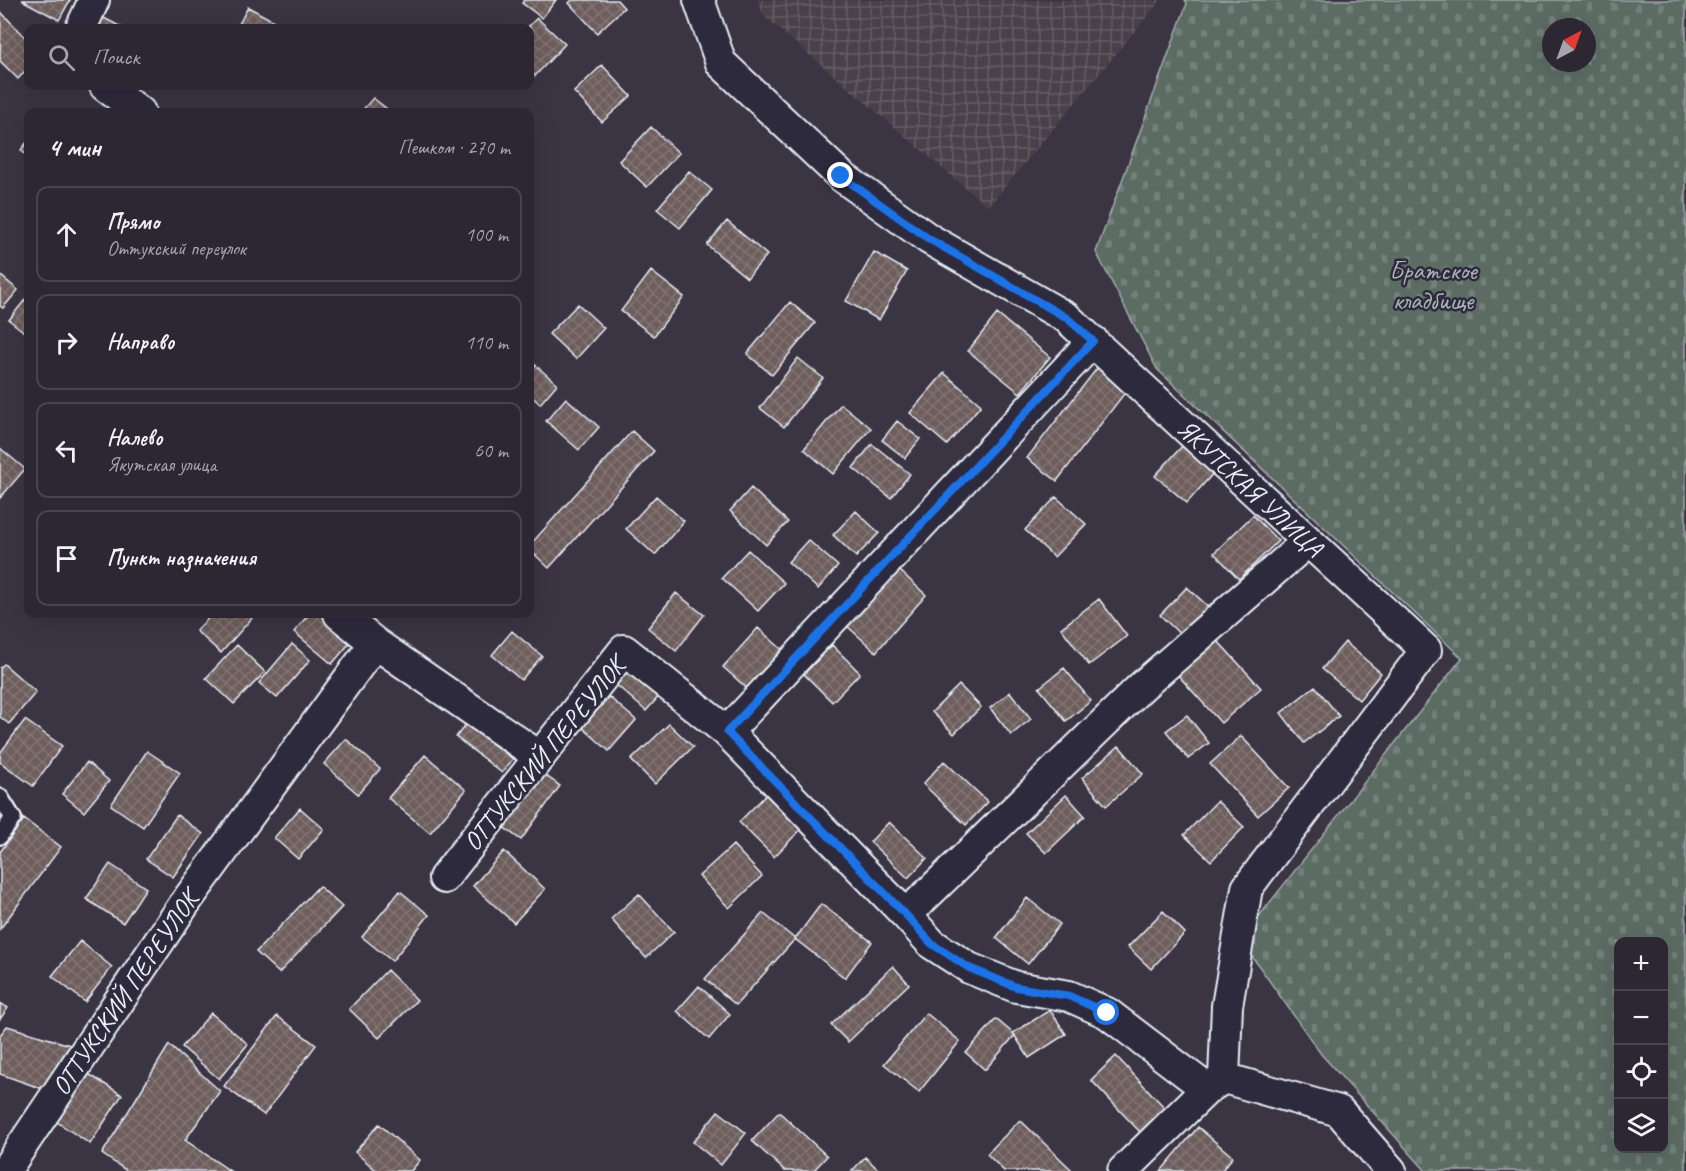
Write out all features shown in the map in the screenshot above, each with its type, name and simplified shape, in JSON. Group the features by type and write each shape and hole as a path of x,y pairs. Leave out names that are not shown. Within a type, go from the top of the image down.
{"street":[{"path":"83,24 94,0"},
{"name":"ЯКУТСКАЯ УЛИЦА","path":"699,0 721,63 841,176 929,239 1067,318 1426,650 1247,888 1216,1083"},
{"path":"110,90 135,108"},
{"path":"727,732 1093,341"},
{"path":"906,915 1141,687 1308,541"},
{"path":"344,618 375,643 540,757"},
{"name":"ОТТУКСКИЙ ПЕРЕУЛОК","path":"5,1171 185,903 375,643"},
{"name":"ОТТУКСКИЙ ПЕРЕУЛОК","path":"444,878 624,650 727,732 932,944 969,968 1016,987 1069,996 1107,1013 1216,1083"},
{"path":"1123,1171 1216,1083 1339,1111 1390,1171"}],"lane":[{"path":"0,796 13,818 0,836"}],"shaded area":[{"path":"757,0 1161,0 988,207 765,17"}],"green space":[{"name":"Братское кладбище","path":"1185,0 1686,0 1686,1171 1426,1171 1321,1054 1249,952 1256,920 1462,658 1157,369 1096,252 1187,3"}],"building":[{"path":"22,0 70,0 59,20"},
{"path":"524,0 556,0 542,18 522,3"},
{"path":"572,0 617,0 624,8 597,33 569,3"},
{"path":"248,7 279,24 239,24"},
{"path":"1,12 24,36 24,72 18,79 0,61"},
{"path":"102,17 115,24 98,24"},
{"path":"537,18 565,44 535,76 534,24 531,24"},
{"path":"602,65 631,96 602,122 574,92"},
{"path":"373,98 386,108 364,108"},
{"path":"651,127 679,153 647,187 619,161"},
{"path":"689,171 712,190 680,228 657,209"},
{"path":"727,221 767,255 747,278 707,245"},
{"path":"874,252 907,271 879,320 846,301"},
{"path":"651,271 684,297 654,336 621,311"},
{"path":"0,275 18,290 3,308 0,306"},
{"path":"24,301 24,332 9,320"},
{"path":"790,302 815,323 772,375 747,354"},
{"path":"578,304 604,328 576,359 549,334"},
{"path":"997,314 1050,357 1020,393 968,351"},
{"path":"798,358 823,378 784,427 760,408"},
{"path":"534,364 557,384 540,404 534,399"},
{"path":"1098,367 1127,390 1057,481 1027,458"},
{"path":"944,373 981,405 947,445 910,413"},
{"path":"566,398 599,427 579,450 546,421"},
{"path":"841,404 871,428 833,474 804,449"},
{"path":"897,421 920,439 905,458 882,440"},
{"path":"632,431 654,451 549,568 534,554 534,541"},
{"path":"872,444 910,474 891,498 853,468"},
{"path":"1184,444 1215,471 1187,503 1155,476"},
{"path":"0,448 24,470 0,498"},
{"path":"751,488 788,522 766,545 730,511"},
{"path":"656,496 684,521 655,555 626,529"},
{"path":"1056,497 1086,524 1054,557 1025,530"},
{"path":"856,511 879,533 856,557 833,535"},
{"path":"1253,515 1278,541 1239,579 1214,553"},
{"path":"808,540 838,566 818,589 788,562"},
{"path":"748,550 784,583 758,611 722,578"},
{"path":"898,569 926,595 876,652 847,626"},
{"path":"1187,587 1212,610 1185,639 1160,615"},
{"path":"676,593 704,615 676,651 648,628"},
{"path":"1099,599 1127,636 1089,665 1061,628"},
{"path":"208,618 252,618 221,653 196,631"},
{"path":"306,618 330,618 354,638 332,664 294,632"},
{"path":"758,628 786,653 751,692 723,667"},
{"path":"512,631 542,656 521,680 492,655"},
{"path":"1216,639 1261,688 1221,723 1177,674"},
{"path":"1345,642 1381,673 1359,700 1322,669"},
{"path":"292,644 310,660 277,698 259,683"},
{"path":"237,645 265,672 234,704 206,678"},
{"path":"832,645 860,673 832,702 804,674"},
{"path":"4,664 36,692 9,724 0,717 0,668"},
{"path":"627,665 660,695 646,711 612,681"},
{"path":"1064,668 1091,701 1066,721 1039,688"},
{"path":"959,685 981,707 954,734 932,712"},
{"path":"1315,686 1339,716 1304,743 1281,713"},
{"path":"1010,692 1031,719 1011,735 990,708"},
{"path":"609,697 636,720 609,751 582,727"},
{"path":"1187,715 1209,743 1188,759 1166,731"},
{"path":"25,720 62,746 33,786 0,762 0,753"},
{"path":"466,724 513,759 502,773 456,737"},
{"path":"669,724 693,747 655,784 631,760"},
{"path":"1241,736 1289,788 1258,816 1210,764"},
{"path":"346,739 380,769 358,794 324,764"},
{"path":"1119,746 1143,774 1106,806 1082,778"},
{"path":"147,751 180,773 143,827 111,805"},
{"path":"425,755 466,790 430,833 388,798"},
{"path":"944,761 988,802 966,825 923,784"},
{"path":"87,762 109,781 84,812 62,794"},
{"path":"538,770 560,786 521,840 499,824"},
{"path":"769,792 804,826 774,857 739,822"},
{"path":"1066,795 1085,816 1046,853 1026,833"},
{"path":"1217,801 1244,827 1211,861 1184,835"},
{"path":"300,808 324,829 298,859 274,838"},
{"path":"177,815 203,834 173,877 146,859"},
{"path":"24,819 61,847 0,929 0,852"},
{"path":"889,822 927,858 908,878 870,842"},
{"path":"733,845 762,876 729,908 699,876"},
{"path":"504,851 545,889 514,923 473,886"},
{"path":"110,864 146,888 123,923 86,899"},
{"path":"319,886 342,907 279,973 256,952"},
{"path":"400,891 429,915 392,961 362,937"},
{"path":"639,894 674,932 646,958 611,919"},
{"path":"1027,898 1060,924 1028,964 996,938"},
{"path":"821,904 872,942 845,978 795,939"},
{"path":"1163,911 1185,933 1151,969 1128,947"},
{"path":"763,913 795,939 736,1005 705,979"},
{"path":"80,941 112,967 85,1002 52,976"},
{"path":"893,966 909,984 848,1042 831,1025"},
{"path":"387,970 417,1000 379,1038 349,1009"},
{"path":"699,986 730,1014 709,1039 677,1011"},
{"path":"0,1003 8,1008 0,1019"},
{"path":"1050,1010 1066,1034 1029,1058 1013,1033"},
{"path":"211,1013 248,1044 219,1079 182,1047"},
{"path":"926,1013 960,1041 919,1092 884,1064"},
{"path":"277,1016 316,1045 264,1115 224,1086"},
{"path":"996,1019 1015,1035 985,1070 966,1053"},
{"path":"7,1026 73,1046 43,1089 0,1074 0,1035"},
{"path":"169,1045 220,1091 185,1140 230,1171 127,1171 102,1154"},
{"path":"1116,1056 1165,1108 1140,1132 1091,1080"},
{"path":"79,1068 122,1095 90,1144 48,1116"},
{"path":"718,1111 746,1133 721,1165 693,1142"},
{"path":"779,1112 827,1156 813,1171 785,1171 752,1141"},
{"path":"1020,1120 1073,1171 1004,1171 987,1154"},
{"path":"379,1124 420,1160 411,1171 377,1171 355,1152"},
{"path":"1198,1127 1233,1157 1221,1171 1161,1171"},
{"path":"865,1157 880,1171 852,1171"}],"route":[{"path":"841,176 929,239 1067,318 1093,341 727,732 932,944 969,968 1016,987 1069,996 1107,1013"}]}
